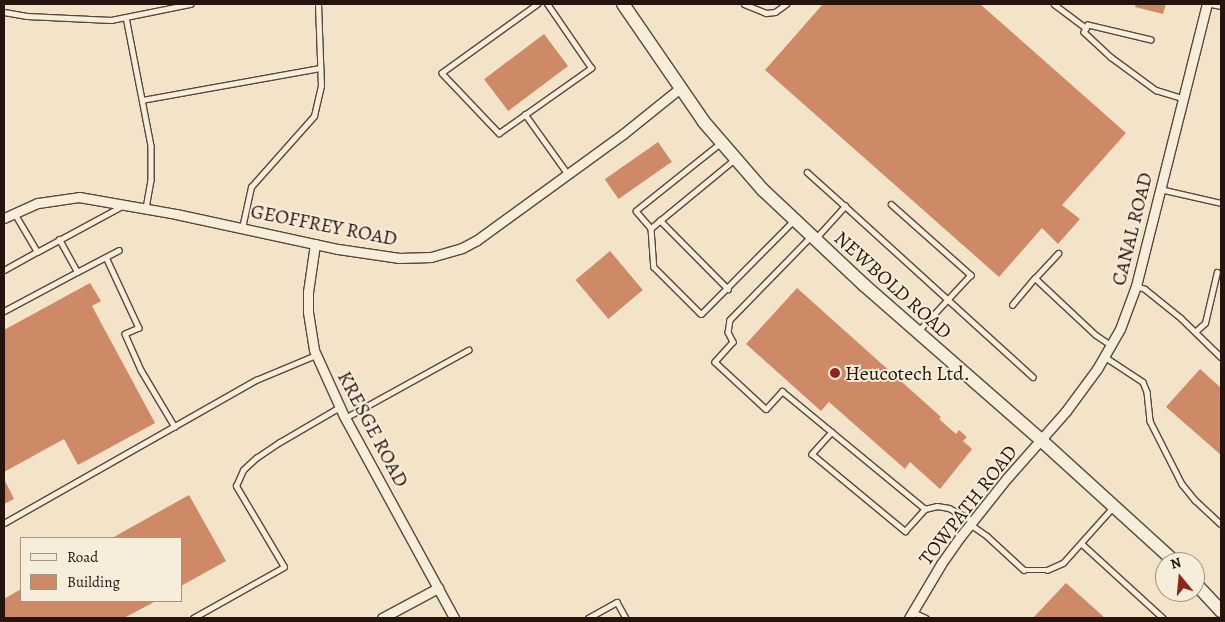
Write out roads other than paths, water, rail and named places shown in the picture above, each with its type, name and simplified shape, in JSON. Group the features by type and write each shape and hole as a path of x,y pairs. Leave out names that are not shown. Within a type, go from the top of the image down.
{"main road":[{"name":"NEWBOLD ROAD","path":"623,4 680,88 721,143 794,220 812,238 1042,440 1164,552"},
{"path":"1205,594 1221,611"}],"street":[{"name":"CANAL ROAD","path":"1042,440 1112,345 1129,308 1209,4"},
{"name":"GEOFFREY ROAD","path":"4,218 38,203 79,197 146,208 315,244 399,258 415,258 447,253 477,240 568,174 680,88"},
{"name":"KRESGE ROAD","path":"315,244 308,292 308,312 316,355 345,418 454,618"},
{"name":"TOWPATH ROAD","path":"911,615 941,564 972,522 1007,478 1042,440"},
{"path":"382,618 438,588"}],"lane":[{"path":"4,12 27,16 101,19 126,17 190,4"},
{"path":"242,228 251,187 314,116 321,86 318,4"},
{"path":"538,4 442,73 499,133 591,68 547,4"},
{"path":"744,4 766,14 775,12 786,4"},
{"path":"1054,4 1086,28"},
{"path":"1209,4 1221,6"},
{"path":"126,17 151,146 151,180 146,208"},
{"path":"1151,40 1088,24 1084,32 1111,57 1156,90 1183,98"},
{"path":"142,100 320,68"},
{"path":"525,114 568,174"},
{"path":"721,143 636,211 651,228 654,267 701,314 728,289 794,220"},
{"path":"651,228 735,159"},
{"path":"807,172 949,299 1033,378"},
{"path":"1160,189 1221,203"},
{"path":"4,270 125,204"},
{"path":"891,204 971,275 918,332"},
{"path":"845,206 730,320 728,332 733,342 715,362 766,409 782,390 925,509"},
{"path":"14,212 37,252"},
{"path":"660,220 728,289"},
{"path":"59,240 77,272"},
{"path":"4,311 118,250"},
{"path":"1012,305 1058,253"},
{"path":"106,256 139,328 125,334 141,370 175,427"},
{"path":"1195,332 1205,323 1217,272"},
{"path":"1035,278 1096,336 1112,345"},
{"path":"1136,286 1145,289 1221,357"},
{"path":"345,418 468,350"},
{"path":"4,523 256,380 316,355"},
{"path":"1104,357 1143,382 1147,392 1150,421 1182,484 1195,500 1221,524"},
{"path":"193,618 284,567 236,486 243,470 256,458 340,407"},
{"path":"832,432 812,454 905,531 925,509 937,506 949,508 972,522 1024,570 1056,568 1114,506"},
{"path":"1081,543 1163,618"},
{"path":"588,618 617,602 626,618"},
{"path":"911,615 926,618"}],"place":[{"name":"Heucotech Ltd.","path":"835,373"}]}
